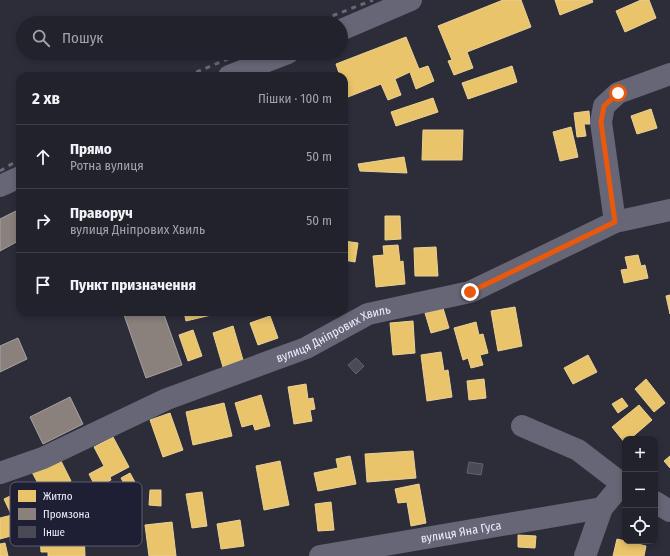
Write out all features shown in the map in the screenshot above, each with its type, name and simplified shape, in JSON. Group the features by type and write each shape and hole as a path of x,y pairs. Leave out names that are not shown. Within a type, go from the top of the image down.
{"street":[{"path":"348,27 411,0"},
{"path":"239,72 270,60"},
{"path":"615,222 601,122 604,106 618,93 670,74"},
{"path":"0,186 16,179"},
{"name":"вулиця Дніпрових Хвиль","path":"0,473 43,458 167,399 306,348 368,314 470,292 615,222 670,210"},
{"path":"522,426 578,450 622,483"},
{"path":"585,556 602,508 622,487"},
{"path":"658,504 670,511"},
{"name":"вулиця Яна Гуса","path":"324,556 602,508"}],"building: Житло":[{"path":"503,0 521,0 531,27 467,52 473,68 454,75 448,61 452,60 438,26"},
{"path":"555,0 592,0 593,2 560,15"},
{"path":"641,0 649,0 656,18 625,32 616,11"},
{"path":"406,37 419,69 428,66 434,81 416,89 410,72 395,79 401,95 388,100 381,84 348,97 348,72 339,72 336,64"},
{"path":"512,66 517,82 468,99 462,83"},
{"path":"433,98 438,112 396,126 391,112"},
{"path":"651,109 657,128 637,134 631,116"},
{"path":"589,111 590,124 584,124 586,136 577,137 574,113"},
{"path":"571,127 578,157 560,161 553,132"},
{"path":"423,130 463,130 462,160 422,160"},
{"path":"404,157 407,173 360,171 358,164"},
{"path":"385,216 400,216 401,239 385,240"},
{"path":"348,242 358,243 355,262 348,261"},
{"path":"398,245 400,262 403,261 405,284 376,287 373,256 384,255 383,246"},
{"path":"436,247 438,276 415,276 414,248"},
{"path":"638,255 641,266 645,265 648,278 624,283 621,270 628,269 625,257"},
{"path":"670,295 670,314 666,296"},
{"path":"515,307 522,346 498,351 491,311"},
{"path":"443,308 449,328 431,333 425,313"},
{"path":"185,316 207,316 186,321"},
{"path":"270,316 278,338 258,345 250,323"},
{"path":"413,321 415,353 393,355 390,323"},
{"path":"476,322 479,335 483,334 488,353 480,355 483,365 471,368 468,358 463,360 454,328"},
{"path":"233,326 243,360 223,367 213,333"},
{"path":"193,330 202,356 188,361 179,335"},
{"path":"441,352 444,371 448,370 452,397 427,401 421,355"},
{"path":"588,355 597,372 573,384 564,368"},
{"path":"484,379 486,398 469,400 467,381"},
{"path":"646,379 665,403 654,412 635,389"},
{"path":"306,384 308,399 313,398 315,409 310,410 312,421 294,424 288,387"},
{"path":"261,395 270,426 255,430 253,424 242,427 235,403"},
{"path":"622,398 628,406 618,413 612,404"},
{"path":"224,403 232,436 193,445 186,412"},
{"path":"639,405 652,420 633,436 622,436 622,439 612,427"},
{"path":"170,413 183,450 163,457 150,420"},
{"path":"113,437 129,467 110,477 111,480 107,482 93,482 89,474 104,466 94,447"},
{"path":"413,451 416,478 367,482 365,454"},
{"path":"350,456 356,484 318,491 314,473 338,468 336,459"},
{"path":"670,456 670,468 664,461"},
{"path":"60,459 71,481 37,482 32,472"},
{"path":"280,461 289,505 264,510 256,466"},
{"path":"130,473 135,482 123,482 121,478"},
{"path":"419,484 426,523 411,526 407,502 398,503 395,489"},
{"path":"150,490 161,490 161,506 149,505"},
{"path":"202,492 207,526 192,528 186,494"},
{"path":"10,496 10,512 4,499"},
{"path":"331,502 334,530 318,531 315,504"},
{"path":"10,516 10,536 0,539 0,518"},
{"path":"240,520 244,546 221,549 217,524"},
{"path":"172,522 176,556 149,556 145,525"},
{"path":"518,535 536,536 535,548 518,547"},
{"path":"617,539 622,540 622,544 638,544 646,546 644,556 613,556"},
{"path":"5,543 8,556 0,556 0,544"},
{"path":"41,546 85,546 85,556 48,556 48,552 41,552"}],"building: Промзона":[{"path":"16,211 16,242 0,251 0,219"},
{"path":"124,316 164,316 182,365 146,378"},
{"path":"18,338 27,359 0,372 0,346"},
{"path":"70,397 83,424 43,444 30,417"}],"building: Інше":[{"path":"356,358 364,366 356,374 348,365"},
{"path":"469,462 483,464 481,475 467,473"}],"railway":[{"path":"332,16 373,0"},
{"path":"197,72 225,60"},
{"path":"0,171 16,161"}],"route":[{"path":"470,292 615,222 601,122 604,106 618,93"}]}
